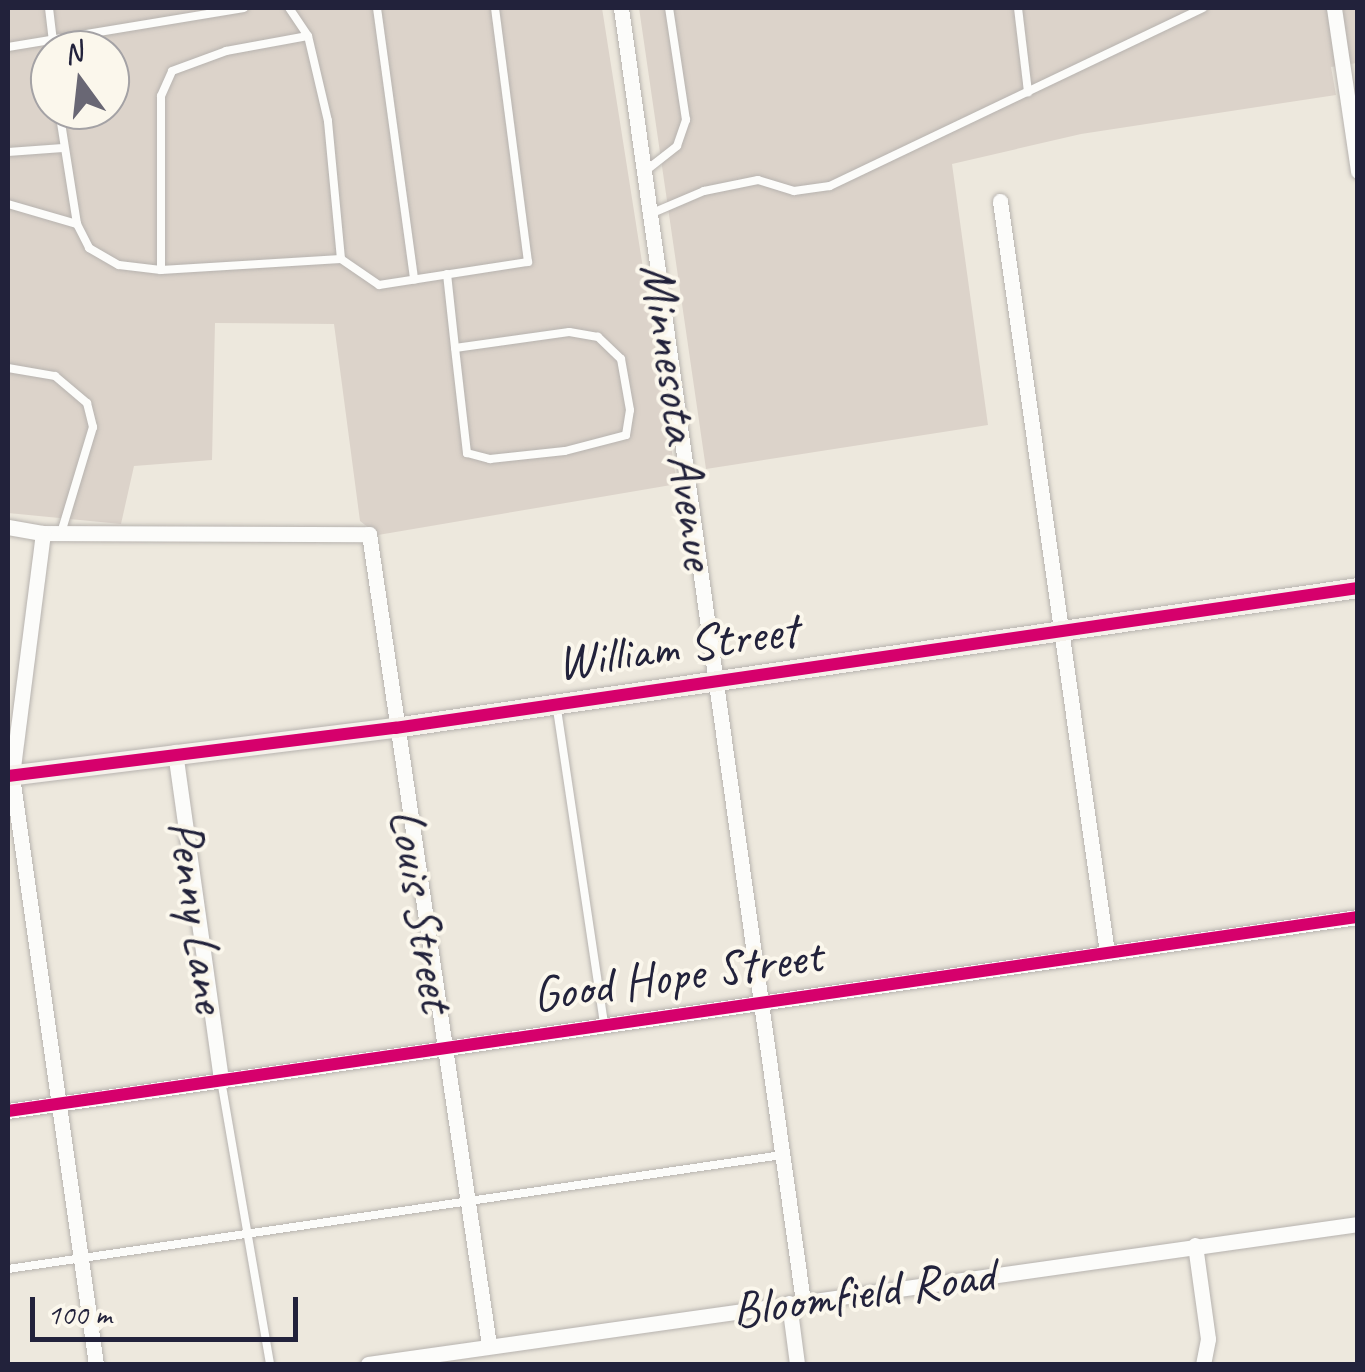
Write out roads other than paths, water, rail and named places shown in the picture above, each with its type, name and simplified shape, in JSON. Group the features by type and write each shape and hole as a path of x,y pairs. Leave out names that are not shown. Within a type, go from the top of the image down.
{"main road":[{"name":"William Street","path":"10,776 175,752 394,728 1358,588"}],"street":[{"name":"Minnesota Avenue","path":"621,8 782,1155 796,1302 797,1364"},
{"path":"1334,8 1350,70 1358,171"},
{"path":"1000,202 1065,631 1107,953"},
{"path":"8,527 43,534 61,533"},
{"name":"Louis Street","path":"61,533 369,534 394,728 489,1345"},
{"path":"43,534 10,776 96,1364"},
{"name":"Penny Lane","path":"175,752 222,1080"},
{"name":"Good Hope Street","path":"8,1111 1358,917"},
{"name":"Bloomfield Road","path":"368,1364 448,1358 489,1345 1358,1224"},
{"path":"1195,1245 1208,1339 1203,1364"}],"lane":[{"path":"130,30 244,8"},
{"path":"290,8 308,36 328,121 341,259"},
{"path":"377,8 414,280"},
{"path":"62,130 78,224 89,248 118,266 161,270 341,259 379,284 528,262 495,8"},
{"path":"644,172 677,146 686,120 670,8"},
{"path":"1018,8 1028,92"},
{"path":"650,214 704,191 758,180 794,191 830,186 1203,8"},
{"path":"161,270 161,96 172,71 226,52 308,36"},
{"path":"8,152 63,148"},
{"path":"8,204 78,224"},
{"path":"447,274 466,453 490,460 626,435 630,410 621,358 598,337 568,332 455,348"},
{"path":"8,368 55,376 87,403 92,427 61,533"},
{"path":"556,704 604,1025"},
{"path":"222,1080 270,1364"},
{"path":"8,1269 782,1155"}]}
